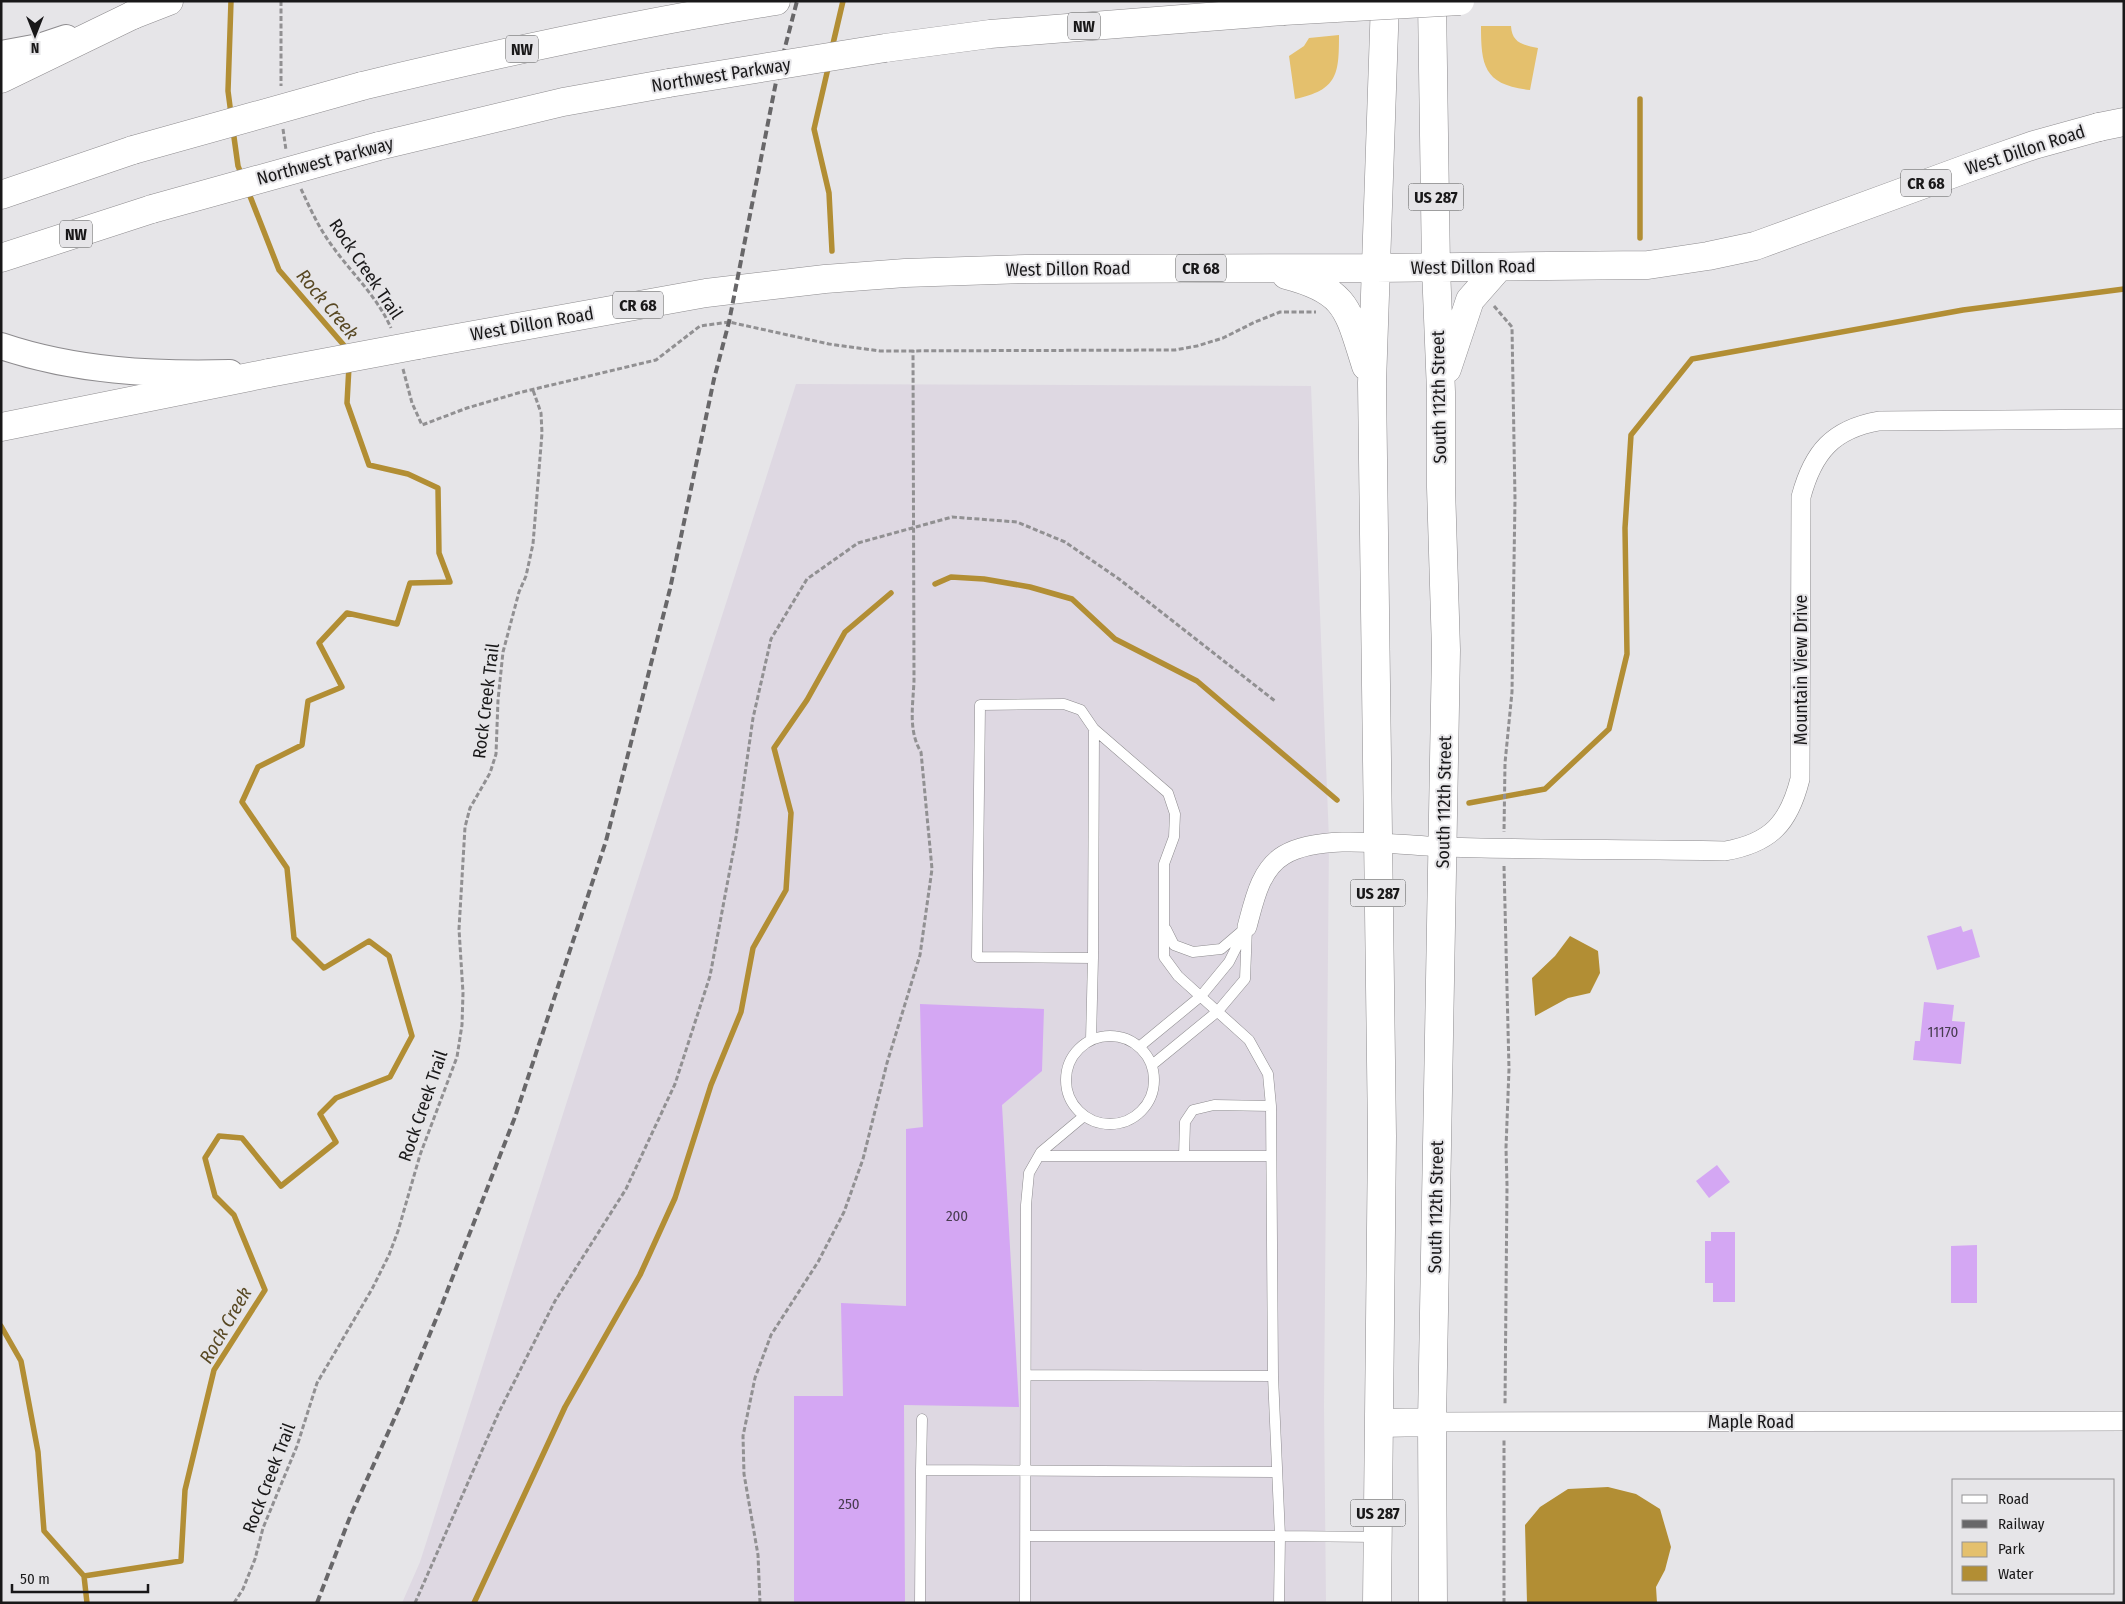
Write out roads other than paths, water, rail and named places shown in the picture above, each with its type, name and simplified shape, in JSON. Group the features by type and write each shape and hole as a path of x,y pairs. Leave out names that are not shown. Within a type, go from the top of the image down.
{"main road":[{"name":"NW","path":"1,195 134,150 362,86 461,62 776,1"},
{"name":"US 287","path":"1377,1603 1382,1136 1372,383 1385,1"},
{"name":"South 112th Street","path":"1432,1 1440,392 1440,487 1446,650 1444,847 1440,902 1432,1422 1433,1603"},
{"name":"Northwest Parkway","path":"1,258 152,209 379,146 563,102 669,83 885,48 990,34 1283,11 1460,1"},
{"path":"1,54 39,47 165,3"},
{"path":"1,79 133,15"},
{"name":"West Dillon Road","path":"1,346 64,362 118,371 173,374 270,373 410,354 706,293 825,279 905,273 1026,269 1436,268 1648,265 1708,256 1755,246 1971,166 2034,145 2116,125"},
{"path":"1440,392 1458,331 1470,300 1499,267"},
{"path":"1260,268 1304,279 1331,292 1340,301 1347,309 1372,383"},
{"path":"1,427 270,373"},
{"name":"Maple Road","path":"1378,1423 1432,1422"}],"street":[{"name":"Mountain View Drive","path":"1247,927 1256,895 1264,877 1279,858 1300,848 1316,844 1377,842 1444,847 1725,851 1746,847 1778,827 1789,813 1800,779 1800,497 1807,475 1826,445 1857,425 1880,420 2124,419"},
{"name":"Maple Road","path":"1432,1422 2124,1421"}],"lane":[{"path":"1093,958 977,958 980,705 1064,704 1082,710 1094,729 1168,793 1176,814 1174,837 1164,864 1164,957 1178,976 1218,1010 1249,1040 1268,1074 1271,1106 1273,1376 1280,1536 1279,1603"},
{"path":"1091,1040 1094,729"},
{"path":"1164,926 1174,945 1193,952 1221,949 1247,927"},
{"path":"1139,1047 1201,996 1229,962 1247,927"},
{"path":"1152,1065 1218,1010 1245,979 1247,927"},
{"path":"1106,1036 1120,1037 1145,1052 1152,1065 1155,1080 1153,1094 1146,1107 1135,1117 1122,1123 1107,1125 1093,1122 1084,1116 1071,1102 1066,1088 1066,1074 1070,1060 1079,1048 1091,1040 1106,1036"},
{"path":"1184,1156 1184,1122 1193,1110 1214,1105 1271,1106"},
{"path":"1026,1603 1026,1205 1029,1174 1039,1156 1084,1116"},
{"path":"1039,1156 1271,1156"},
{"path":"1026,1375 1273,1376"},
{"path":"920,1603 922,1419"},
{"path":"921,1470 1277,1472"},
{"path":"1026,1536 1378,1537"}],"water":[{"path":"1570,936 1598,951 1600,973 1590,993 1568,998 1535,1016 1532,978 1555,956"},
{"path":"1608,1487 1636,1494 1660,1509 1671,1547 1665,1570 1656,1587 1657,1603 1527,1603 1525,1525 1540,1507 1568,1489"}],"waterway":[{"name":"Rock Creek","path":"231,1 228,91 231,114"},
{"path":"832,48 843,1"},
{"path":"829,64 814,129 829,193 832,251"},
{"path":"1640,99 1640,238"},
{"name":"Rock Creek","path":"233,130 238,166 243,178"},
{"name":"Rock Creek","path":"248,191 279,270 348,350"},
{"path":"1469,803 1545,789 1609,729 1627,654 1625,528 1631,435 1692,359 1963,310 2124,289"},
{"name":"Rock Creek","path":"87,1603 84,1576 181,1561 185,1490 214,1370 265,1290 234,1215 215,1196 205,1158 219,1136 242,1138 281,1186 336,1142 320,1114 336,1098 390,1077 412,1036 389,956 369,941 324,968 294,938 287,868 242,802 258,767 302,745 308,701 342,687 319,643 347,613 397,624 410,583 450,582 439,553 438,488 408,474 369,465 347,403 349,366"},
{"path":"935,584 951,577 984,579 1030,587 1072,599 1115,639 1197,681 1337,800"},
{"path":"474,1603 565,1407 640,1275 675,1198 711,1085 741,1012 753,948 786,890 791,813 774,748 807,700 845,632 891,593"},
{"path":"1,1326 21,1361 38,1452 44,1531 84,1576"}],"railway":[{"path":"317,1603 350,1517 401,1404 441,1307 515,1117 606,841 670,589 714,379 729,322 776,82 797,1"}]}
